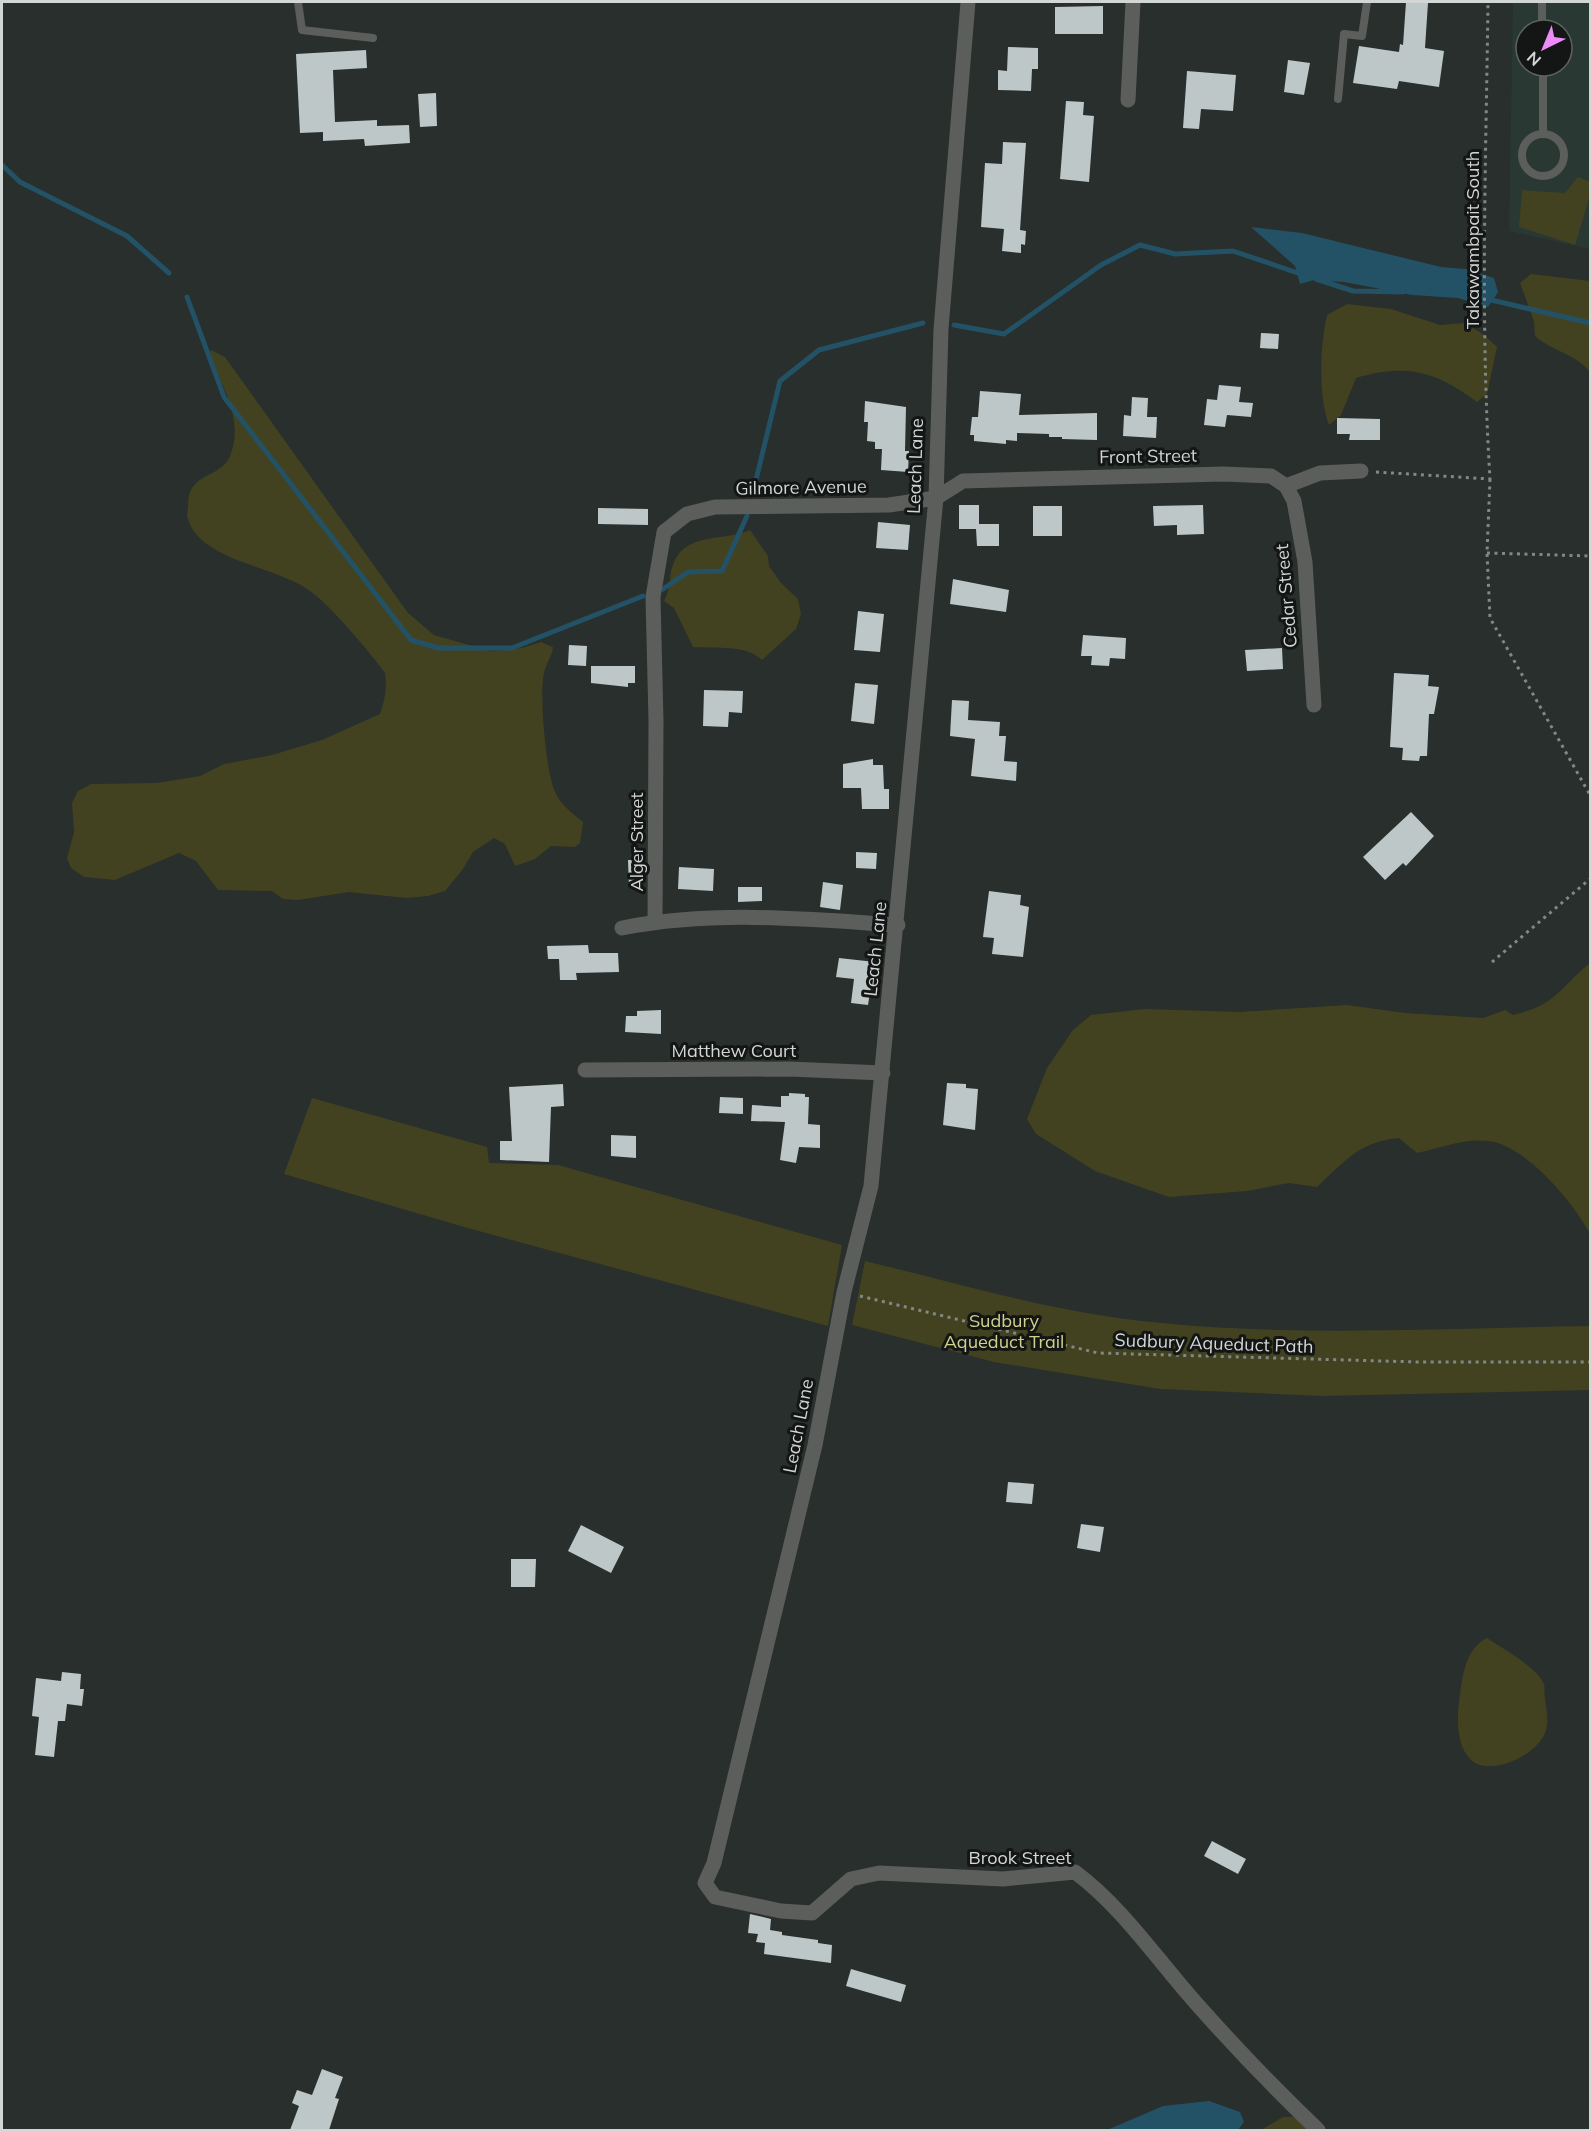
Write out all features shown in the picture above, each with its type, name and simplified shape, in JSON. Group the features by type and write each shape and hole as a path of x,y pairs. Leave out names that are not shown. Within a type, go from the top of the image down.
{"street":[{"name":"Leach Lane","path":"705,1883 714,1863 815,1445 844,1292 869,1202 898,925 936,498 941,329 968,2"},
{"path":"1128,100 1132,2"},
{"path":"1286,486 1320,473 1360,471"},
{"name":"Front Street","path":"936,498 963,481 1046,478 1242,475 1271,476 1286,486"},
{"name":"Cedar Street","path":"1286,486 1294,501 1305,562 1314,705"},
{"name":"Gilmore Avenue","path":"671,524 687,514 715,507 833,508 889,505 936,498"},
{"name":"Alger Street","path":"655,922 656,721 653,597 658,551 664,532 671,524"},
{"path":"622,928 655,922 742,915 898,925"},
{"name":"Matthew Court","path":"585,1070 789,1069 883,1072"},
{"name":"Brook Street","path":"705,1883 715,1897 781,1911 812,1913 850,1879 879,1873 1003,1880 1075,1872 1103,1893 1195,2002 1280,2094 1318,2130"}],"lane":[{"path":"298,2 302,30 373,38"},
{"path":"1338,99 1344,34 1362,36 1367,2"},
{"path":"1542,2 1542,18"},
{"path":"1543,78 1543,134"},
{"path":"1543,134 1559,141 1564,149 1562,166 1548,177 1531,173 1522,158 1527,141 1543,134"}],"path":[{"name":"Takawambpait South","path":"1488,2 1485,299 1486,410 1490,479 1486,554 1490,618 1590,795"},
{"path":"1360,471 1490,479"},
{"path":"1486,554 1590,556"},
{"path":"1492,962 1590,879"},
{"name":"Sudbury Aqueduct Path","path":"844,1292 1098,1353 1418,1362 1590,1362"}],"shaded area":[{"path":"1513,2 1590,2 1590,249 1509,231"}],"green space":[{"path":"1578,177 1590,182 1590,195 1575,245 1519,227 1522,190 1565,193"},
{"path":"1531,274 1590,281 1590,372 1578,361 1535,336 1534,321 1520,283"},
{"path":"1347,304 1391,309 1440,325 1464,323 1483,334 1497,347 1487,394 1477,402 1448,383 1420,373 1390,371 1374,373 1356,378 1341,415 1329,425 1325,413 1322,385 1325,327 1327,315"},
{"path":"211,350 225,357 408,613 434,635 490,651 522,648 541,642 553,647 545,669 543,683 546,751 557,797 583,822 580,843 575,847 551,846 535,859 515,866 505,844 494,838 473,852 445,891 428,896 406,898 349,892 298,900 283,899 272,891 218,890 196,861 179,853 115,880 84,877 71,868 67,858 74,832 72,803 78,791 91,784 157,783 200,776 224,764 272,755 322,740 380,714 383,704 386,689 385,673 370,653 323,602 300,585 225,555 196,534 188,519 189,494 193,486 226,463 234,443 235,431 230,405 208,357"},
{"path":"750,530 768,556 769,566 781,583 798,599 801,614 796,629 762,660 739,649 693,647 674,608 664,601 673,565 686,547 706,539 740,534"},
{"path":"1590,963 1589,1232 1560,1191 1532,1164 1518,1153 1489,1141 1462,1142 1417,1153 1399,1138 1385,1140 1354,1154 1317,1187 1289,1183 1247,1191 1169,1197 1095,1171 1036,1134 1027,1119 1047,1068 1073,1030 1091,1015 1145,1009 1240,1012 1347,1005 1405,1013 1483,1018 1505,1010 1513,1015 1549,1001"},
{"path":"312,1098 487,1147 489,1163 558,1165 842,1245 828,1326 464,1227 284,1174"},
{"name":"Sudbury Aqueduct Trail","path":"865,1261 1054,1307 1118,1318 1177,1324 1354,1331 1590,1326 1590,1390 1322,1396 1160,1389 994,1362 852,1325"},
{"path":"1487,1638 1518,1658 1540,1678 1544,1685 1547,1718 1546,1730 1535,1747 1514,1761 1490,1766 1480,1765 1471,1760 1462,1746 1458,1728 1464,1670 1474,1648"},
{"path":"1311,2116 1326,2130 1261,2130 1283,2117"}],"water":[{"path":"1251,227 1302,233 1441,267 1466,269 1494,278 1498,292 1488,307 1458,298 1412,295 1344,282 1314,280 1300,284 1295,266"},
{"path":"1209,2101 1240,2112 1244,2122 1238,2130 1107,2130 1163,2106"}],"building":[{"path":"1406,2 1428,3 1425,48 1444,51 1439,87 1399,81 1397,89 1353,83 1359,46 1399,52 1400,44 1403,45"},
{"path":"1103,6 1103,34 1055,34 1055,7"},
{"path":"1008,47 1038,48 1038,69 1032,69 1031,91 998,90 998,70 1007,71"},
{"path":"366,50 367,68 333,70 335,122 377,120 377,126 409,125 410,143 365,146 364,139 323,141 323,132 300,133 296,54"},
{"path":"1288,60 1310,63 1304,95 1284,92"},
{"path":"1187,71 1236,75 1233,111 1201,109 1199,129 1183,128"},
{"path":"436,93 437,126 420,127 418,94"},
{"path":"1066,101 1084,102 1083,115 1094,116 1089,182 1060,179"},
{"path":"1003,142 1026,143 1020,230 1026,231 1025,245 1021,244 1021,253 1002,251 1004,229 981,227 985,163 1002,164"},
{"path":"1261,333 1279,334 1278,349 1260,348"},
{"path":"1219,385 1241,387 1239,402 1253,403 1251,417 1227,415 1225,427 1204,425 1207,399 1217,400"},
{"path":"980,391 1021,394 1019,415 1097,413 1097,440 1062,439 1062,437 1049,437 1049,434 1017,433 1017,441 1006,440 1006,444 974,441 974,435 970,435 972,417 978,417"},
{"path":"1132,397 1148,398 1147,417 1157,417 1156,438 1123,436 1124,415 1131,416"},
{"path":"865,401 906,407 905,451 909,451 908,472 881,470 882,449 875,449 875,442 867,441 868,422 864,422"},
{"path":"1337,418 1380,419 1380,440 1349,440 1350,434 1337,434"},
{"path":"959,505 979,505 979,524 999,524 999,546 977,546 976,529 959,529"},
{"path":"1203,505 1204,534 1177,535 1177,525 1154,526 1153,506"},
{"path":"1033,506 1062,506 1062,536 1033,536"},
{"path":"598,508 648,509 648,525 598,524"},
{"path":"878,522 910,525 908,550 876,548"},
{"path":"953,579 1009,590 1006,612 950,604"},
{"path":"858,611 884,614 880,652 854,650"},
{"path":"1083,635 1126,638 1125,659 1110,658 1109,666 1091,665 1092,656 1081,656"},
{"path":"569,645 587,646 586,666 568,665"},
{"path":"1282,648 1283,669 1247,671 1245,650"},
{"path":"591,666 635,666 635,683 628,683 628,687 591,683"},
{"path":"1394,673 1429,675 1428,686 1439,687 1434,714 1429,714 1427,756 1420,756 1419,761 1402,760 1403,748 1390,747"},
{"path":"855,683 878,685 874,724 851,721"},
{"path":"704,690 743,691 742,713 729,712 728,727 703,726"},
{"path":"952,700 969,701 968,720 1000,722 999,736 1006,736 1004,761 1017,762 1016,781 971,776 975,739 950,736"},
{"path":"873,759 873,765 883,765 884,789 889,789 889,809 862,809 861,788 843,788 843,764"},
{"path":"1411,812 1434,836 1406,866 1403,863 1385,880 1363,857"},
{"path":"856,852 877,853 876,869 856,868"},
{"path":"628,860 643,860 643,888 629,887"},
{"path":"679,867 714,869 713,891 678,889"},
{"path":"823,882 843,885 840,910 820,907"},
{"path":"738,887 762,887 762,901 738,902"},
{"path":"989,891 1021,895 1020,905 1029,907 1023,957 992,954 994,938 983,937"},
{"path":"588,945 589,953 618,953 619,972 576,973 577,980 560,980 559,959 548,959 547,946"},
{"path":"839,958 875,962 868,1005 851,1003 854,979 836,977"},
{"path":"661,1010 661,1034 625,1032 626,1016 637,1016 637,1011"},
{"path":"947,1083 966,1084 966,1088 978,1089 975,1130 943,1125"},
{"path":"563,1084 564,1106 551,1107 549,1162 500,1160 500,1141 512,1141 509,1087"},
{"path":"789,1093 805,1094 805,1097 809,1097 808,1124 820,1125 820,1148 799,1147 796,1163 780,1160 785,1122 751,1121 752,1105 781,1107 781,1096 789,1096"},
{"path":"720,1097 743,1098 743,1114 719,1113"},
{"path":"611,1135 636,1136 636,1158 611,1156"},
{"path":"1008,1482 1034,1484 1032,1504 1006,1502"},
{"path":"1081,1524 1104,1527 1100,1552 1077,1548"},
{"path":"581,1525 624,1547 611,1573 568,1551"},
{"path":"511,1559 536,1559 535,1587 511,1587"},
{"path":"62,1672 81,1674 80,1689 84,1689 82,1706 67,1704 65,1721 58,1721 54,1757 35,1755 39,1717 32,1716 36,1678 61,1681"},
{"path":"1212,1841 1246,1859 1238,1874 1204,1856"},
{"path":"750,1914 771,1919 770,1930 782,1932 782,1935 818,1940 818,1943 832,1945 831,1963 764,1954 765,1943 756,1942 758,1934 748,1933"},
{"path":"851,1969 906,1985 901,2002 846,1986"},
{"path":"322,2069 343,2077 335,2098 339,2099 329,2130 290,2130 299,2106 292,2103 297,2090 312,2095"}],"waterway":[{"path":"2,165 20,182 127,236 169,273"},
{"path":"954,325 1004,334 1101,265 1140,245 1175,254 1233,251 1301,274"},
{"path":"1316,279 1353,291 1403,292"},
{"path":"187,297 224,397 411,640 438,648 512,648 643,596"},
{"path":"1487,299 1590,323"},
{"path":"754,488 780,381 819,350 923,323"},
{"path":"663,589 688,572 722,571 747,516"}]}
